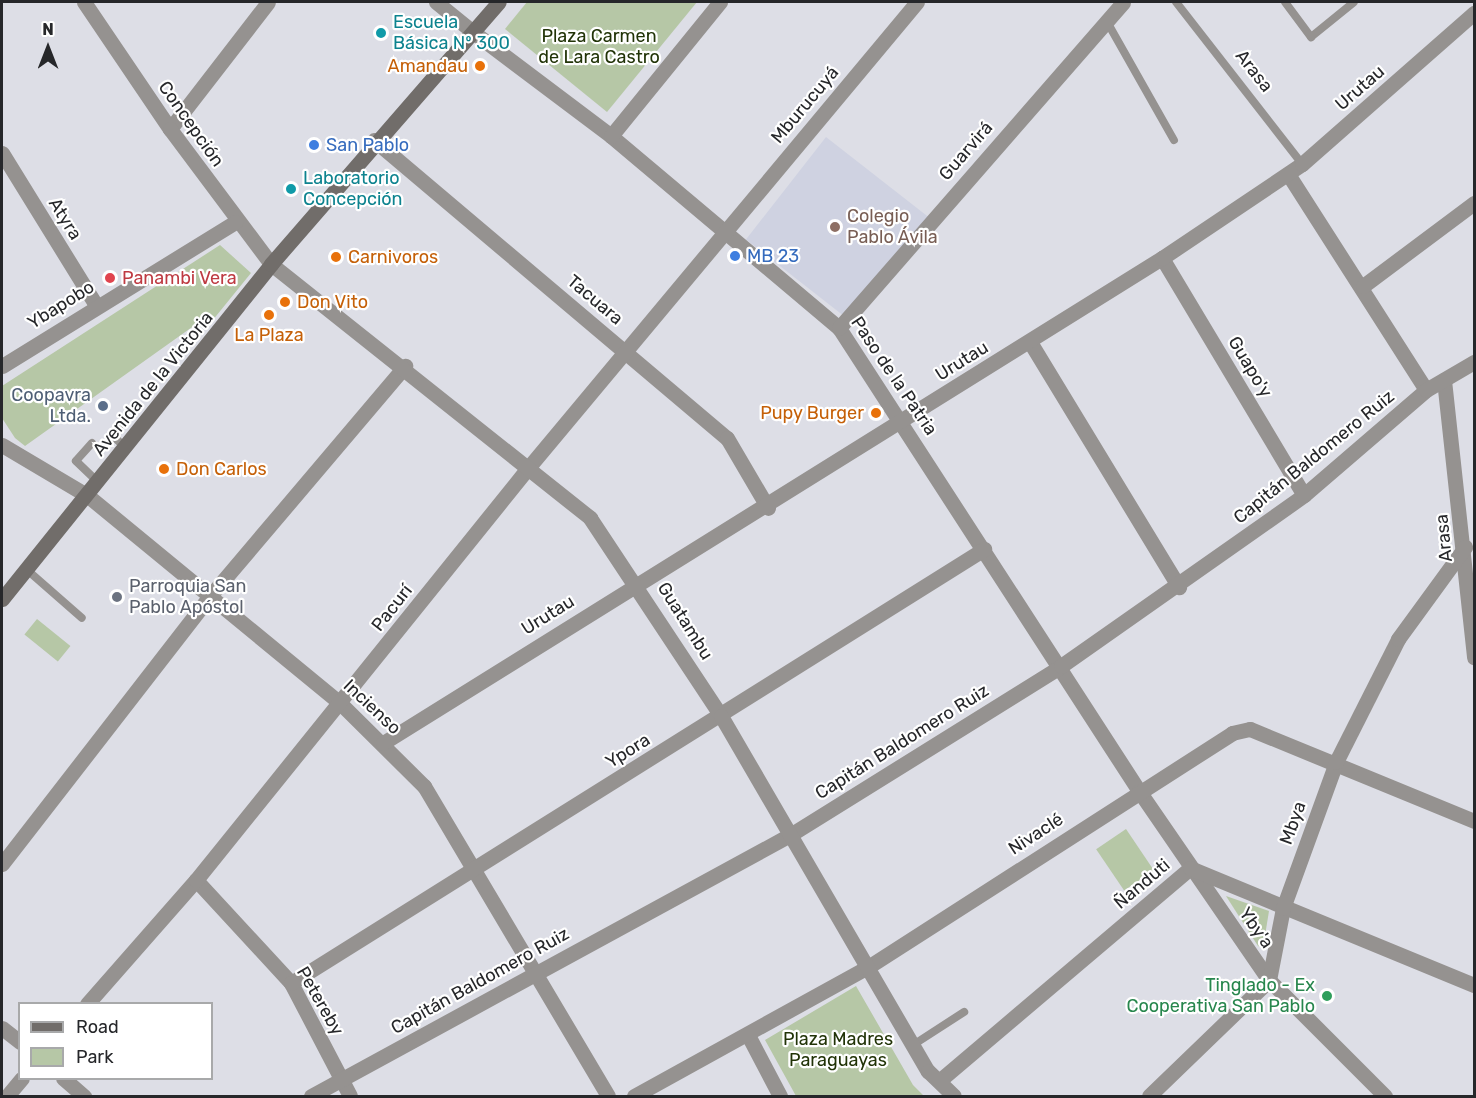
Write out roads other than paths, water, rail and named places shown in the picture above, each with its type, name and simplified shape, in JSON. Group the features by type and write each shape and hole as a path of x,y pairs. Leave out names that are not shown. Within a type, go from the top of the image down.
{"main road":[{"name":"Avenida de la Victoria","path":"2,599 99,483 271,264 374,140 499,2"}],"street":[{"name":"Concepción","path":"84,2 235,222 271,264"},
{"path":"170,129 268,2"},
{"name":"Paso de la Patria","path":"436,2 610,136 724,234 839,328 903,422 1139,791"},
{"path":"610,136 720,2"},
{"name":"Guarvirá","path":"839,328 1120,2"},
{"name":"Mburucuyá","path":"724,234 910,4"},
{"name":"Urutau","path":"383,743 637,581 768,508 1162,258 1288,174 1474,13"},
{"name":"Tacuara","path":"374,140 727,438 768,508"},
{"name":"Atyra","path":"2,153 96,305"},
{"path":"1288,174 1363,286 1426,390"},
{"path":"1363,286 1474,203"},
{"name":"Ybapobo","path":"2,366 96,305 235,222"},
{"name":"Pacurí","path":"89,1002 196,880 341,704 528,468 724,234"},
{"name":"Guapo'y","path":"1162,258 1304,495"},
{"name":"Guatambu","path":"271,264 405,366 590,518 637,581 721,716 913,1045 939,1081 954,1096"},
{"path":"1030,342 1179,587"},
{"name":"Capitán Baldomero Ruiz","path":"311,1096 790,835 1061,666 1179,587 1304,495 1426,390 1474,362"},
{"path":"2,864 210,596 405,366"},
{"name":"Arasa","path":"1444,380 1466,547 1474,657"},
{"name":"Incienso","path":"2,445 88,496 341,704 424,786 477,869 608,1096"},
{"name":"Mbya","path":"1269,980 1283,908 1336,762 1398,639 1466,547"},
{"name":"Ypora","path":"291,983 477,869 984,549"},
{"name":"Nivaclé","path":"634,1096 749,1037 868,967 1232,733 1250,729 1336,762 1474,821"},
{"name":"Yby'a","path":"1139,791 1269,980 1385,1096"},
{"name":"Ñanduti","path":"939,1081 1190,868 1474,985"},
{"name":"Petereby","path":"196,880 291,983 340,1081 350,1096"},
{"path":"1158,1094 1269,980"},
{"path":"2,1028 18,1040"},
{"path":"749,1037 780,1096"},
{"path":"7,1096 20,1080"},
{"path":"65,1080 84,1096"}],"lane":[{"name":"Arasa","path":"1176,2 1302,164"},
{"path":"1285,2 1311,37 1354,2"},
{"path":"1106,20 1174,140"},
{"path":"125,418 113,436 127,448"},
{"path":"92,443 76,461 99,483"},
{"path":"26,569 82,618"},
{"path":"913,1045 964,1012"}],"place":[{"name":"Escuela Básica Nº 300","path":"381,33"},
{"name":"Amandau","path":"480,66"},
{"name":"San Pablo","path":"314,145"},
{"name":"Laboratorio Concepción","path":"291,189"},
{"name":"Colegio Pablo Ávila","path":"835,227"},
{"name":"MB 23","path":"735,256"},
{"name":"Carnivoros","path":"336,257"},
{"name":"Panambi Vera","path":"110,278"},
{"name":"Don Vito","path":"285,302"},
{"name":"La Plaza","path":"269,315"},
{"name":"Coopavra Ltda.","path":"103,406"},
{"name":"Pupy Burger","path":"876,413"},
{"name":"Don Carlos","path":"164,469"},
{"name":"Parroquia San Pablo Apóstol","path":"117,597"},
{"name":"Tinglado - Ex Cooperativa San Pablo","path":"1327,996"}],"park label":[{"name":"Plaza Carmen de Lara Castro","path":"599,47"},
{"name":"Plaza Madres Paraguayas","path":"838,1050"}]}
